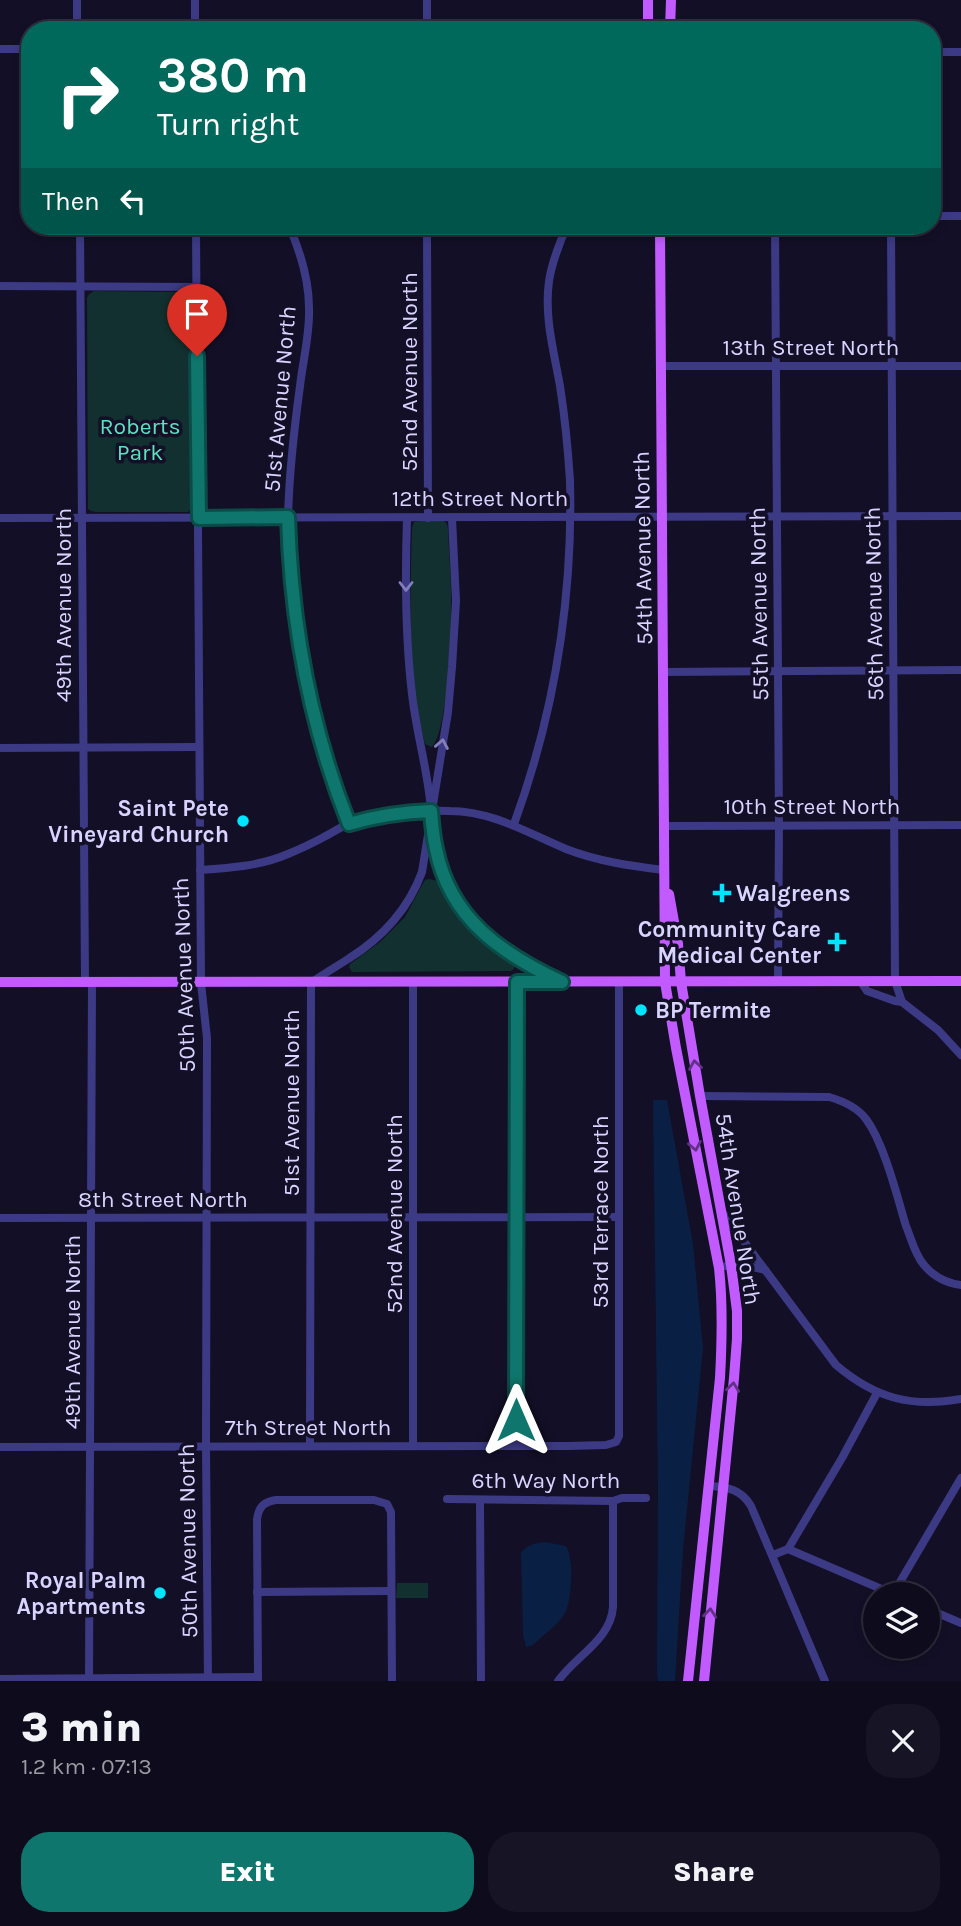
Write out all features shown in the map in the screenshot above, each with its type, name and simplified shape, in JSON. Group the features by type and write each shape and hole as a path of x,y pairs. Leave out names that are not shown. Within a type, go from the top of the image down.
{"main road":[{"path":"648,0 648,21"},
{"path":"670,21 671,0"},
{"name":"54th Avenue North","path":"660,235 665,982 719,1268 722,1345 688,1681"},
{"name":"54th Avenue North","path":"664,870 737,1311 737,1339 704,1681"},
{"path":"0,982 961,981"}],"street":[{"path":"77,0 77,21"},
{"path":"195,0 195,21"},
{"path":"427,0 427,21"},
{"path":"0,49 21,49"},
{"path":"941,52 961,52"},
{"path":"941,216 961,216"},
{"name":"49th Avenue North","path":"80,235 83,747 92,1218 89,1680"},
{"name":"50th Avenue North","path":"196,235 201,983 207,1038 206,1447 209,1680"},
{"name":"51st Avenue North","path":"293,235 304,272 309,306 293,441 288,517 291,581 318,734 333,785 349,824"},
{"name":"52nd Avenue North","path":"427,235 428,518"},
{"path":"514,824 537,759 555,682 568,587 569,478 564,411 549,325 548,303 553,262 563,235"},
{"name":"55th Avenue North","path":"775,235 779,671 778,982"},
{"name":"56th Avenue North","path":"891,235 895,981 902,1002"},
{"path":"0,286 197,287"},
{"name":"13th Street North","path":"661,366 961,366"},
{"name":"12th Street North","path":"0,518 961,516"},
{"path":"407,518 405,586 408,656 414,709 427,776 435,849 441,869 454,898 471,921 505,952 562,982"},
{"path":"431,811 448,712 454,646 456,601 452,518"},
{"path":"663,671 961,670"},
{"path":"0,748 199,747"},
{"path":"200,870 233,868 272,859 349,824 373,817 404,812 453,810 514,824 590,858 664,870"},
{"name":"51st Avenue North","path":"310,1446 311,983 367,947 404,910 422,872 431,811"},
{"name":"10th Street North","path":"664,826 961,825"},
{"name":"52nd Avenue North","path":"413,982 413,1446"},
{"path":"516,1445 517,982"},
{"name":"53rd Terrace North","path":"616,1442 619,1436 619,982"},
{"path":"861,982 867,991 902,1002 937,1030 961,1055"},
{"path":"700,1096 830,1097 848,1103 858,1110 880,1145 912,1242 922,1263 942,1281 961,1285"},
{"path":"722,1212 836,1365 853,1380 901,1400 936,1402 961,1399"},
{"name":"8th Street North","path":"0,1218 619,1217"},
{"path":"719,1268 731,1265 765,1270"},
{"path":"773,1555 788,1549 842,1458 877,1392"},
{"name":"7th Street North","path":"0,1447 606,1445 616,1442"},
{"path":"900,1582 961,1478"},
{"path":"709,1486 732,1488 746,1497 825,1681"},
{"name":"6th Way North","path":"447,1500 613,1501 622,1498 646,1498"},
{"path":"0,1679 258,1679 258,1512 261,1506 276,1500 374,1500 387,1504 391,1512 392,1681"},
{"path":"480,1500 481,1681"},
{"path":"558,1681 604,1633 612,1620 613,1501"},
{"path":"788,1549 865,1582"},
{"path":"257,1592 391,1591"},
{"path":"940,1614 961,1623"}],"green space":[{"name":"Roberts Park","path":"94,291 180,292 187,295 191,301 193,503 188,512 96,512 88,509 87,298"},
{"path":"444,521 448,528 451,626 447,684 441,723 432,747 425,744 412,664 412,528 414,522"},
{"path":"425,880 438,881 451,905 465,922 515,966 514,969 352,972 350,964 380,942 405,917"},
{"path":"397,1583 428,1583 428,1598 396,1598"}],"water":[{"path":"653,1100 667,1100 693,1244 703,1348 683,1550 675,1681 658,1681 657,1671 658,1486"},
{"path":"545,1542 566,1546 569,1552 569,1599 565,1613 559,1621 533,1645 526,1647 523,1635 521,1553 528,1546"}],"place":[{"name":"Saint Pete Vineyard Church","path":"243,821"},
{"name":"Walgreens","path":"722,893"},
{"name":"Community Care Medical Center","path":"837,942"},
{"name":"BP Termite","path":"641,1010"},
{"name":"Royal Palm Apartments","path":"160,1593"}],"route":[{"path":"197,356 199,518 288,517 294,607 304,664 318,734 333,785 349,824 404,812 431,811 435,849 441,869 454,898 471,921 505,952 562,982 517,982 516,1420"}]}
